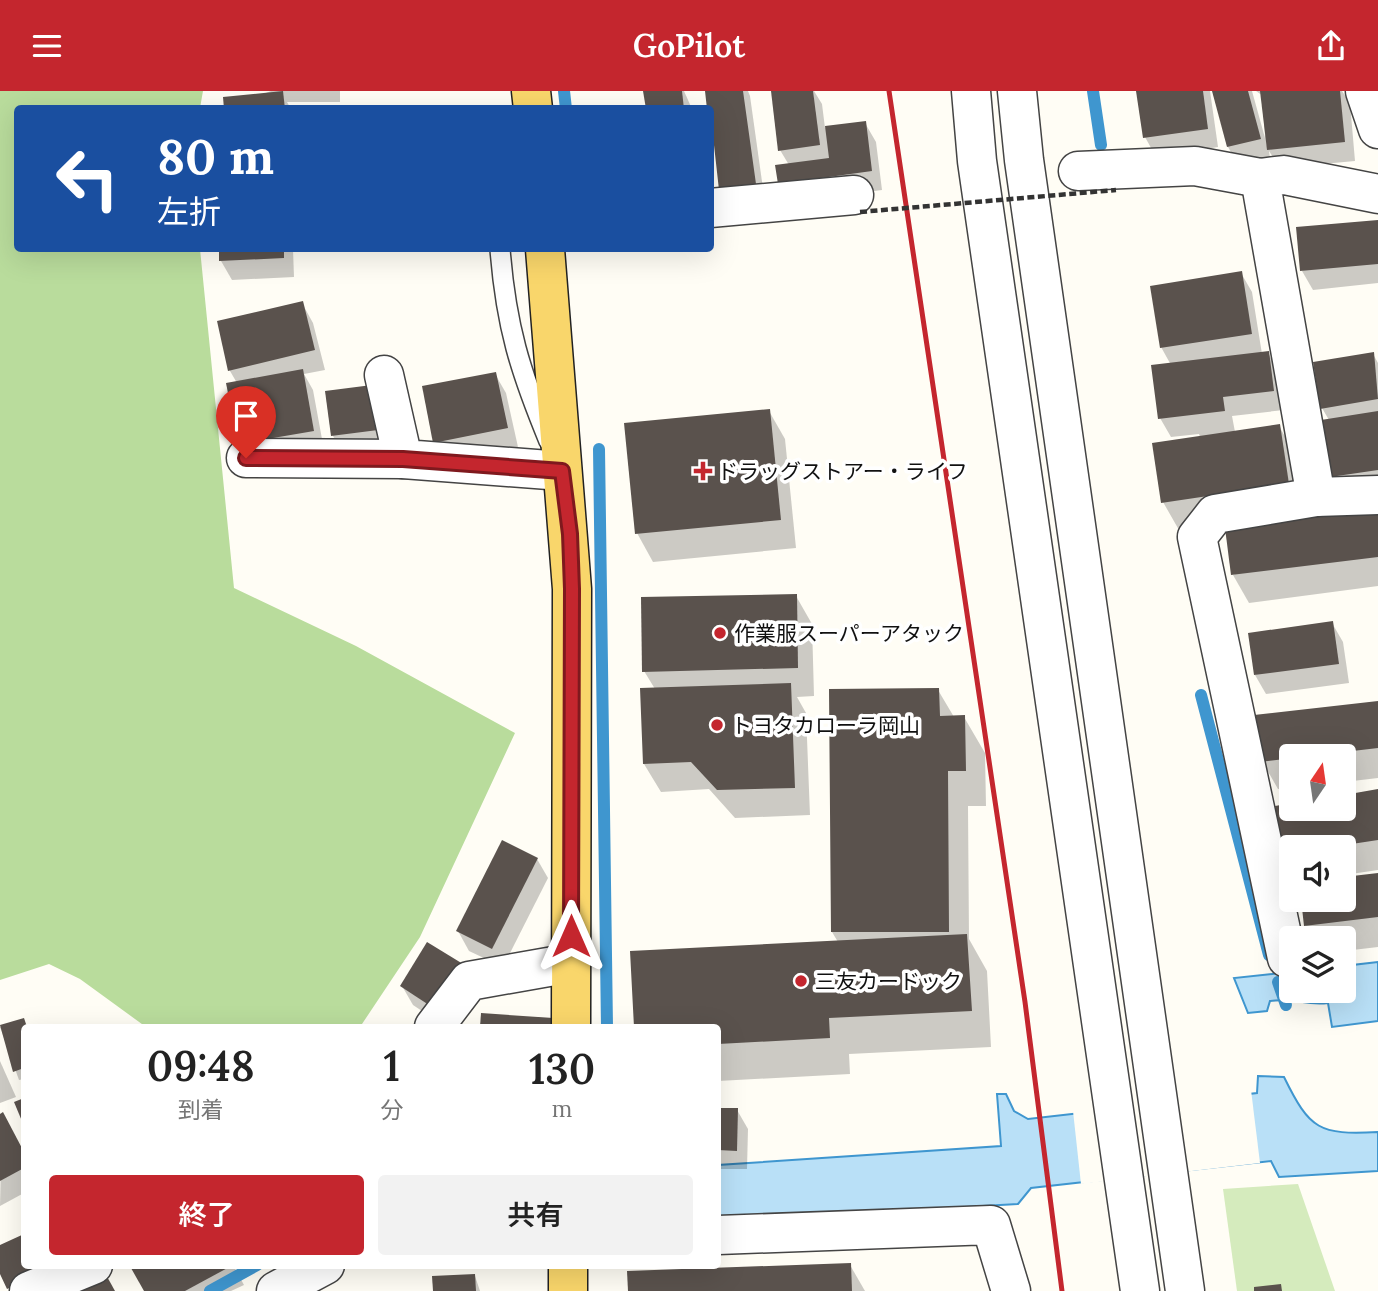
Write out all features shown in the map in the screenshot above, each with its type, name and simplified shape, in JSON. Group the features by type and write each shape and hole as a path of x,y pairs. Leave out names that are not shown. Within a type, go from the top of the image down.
{"main road":[{"path":"545,252 562,471 570,534 572,589 571,1024"},
{"path":"568,1269 568,1291"}],"street":[{"path":"971,91 977,161 1140,1291"},
{"path":"1017,91 1024,160 1185,1291"},
{"path":"1365,91 1378,129"},
{"path":"1078,171 1195,166 1260,178 1284,175 1378,194"},
{"path":"1260,178 1316,497"},
{"path":"714,208 857,203"},
{"path":"384,376 403,459"},
{"path":"246,458 403,459 562,471"},
{"path":"1280,926 1197,537 1215,514 1316,497 1378,495"},
{"path":"436,1024 469,981 571,963"},
{"path":"721,1235 991,1225 1011,1291"},
{"path":"29,1291 83,1269"},
{"path":"276,1291 317,1269"}],"lane":[{"path":"500,252 504,306 521,373 562,471"}],"path":[{"path":"857,203 1116,190"}],"green space":[{"path":"0,91 203,91 201,105 14,105 14,252 200,252 234,588 356,646 515,733 420,937 362,1024 142,1024 80,979 49,964 0,980"},
{"path":"1298,1184 1335,1291 1237,1291 1223,1189"}],"water":[{"path":"1378,962 1378,1021 1332,1027 1328,1003 1356,1003 1356,965"},
{"path":"1279,973 1279,1000 1270,1001 1267,1011 1248,1013 1234,978"},
{"path":"1258,1076 1284,1077 1301,1108 1319,1125 1342,1132 1378,1132 1378,1171 1279,1177 1271,1161 1031,1188 1018,1204 721,1221 721,1165 1001,1146 997,1094 1006,1094 1014,1111 1028,1119 1257,1093"}],"pier":[{"path":"1251,1090 1260,1163 1081,1184 1073,1111"}],"building":[{"path":"283,91 285,105 224,105 223,97"},
{"path":"643,91 682,91 684,105 645,105"},
{"path":"705,91 743,91 756,184 719,190 714,145 714,105 707,105"},
{"path":"771,91 813,91 820,145 778,151"},
{"path":"1136,91 1203,91 1208,129 1143,138"},
{"path":"1212,91 1248,91 1261,139 1227,147"},
{"path":"1260,91 1340,91 1345,142 1267,150"},
{"path":"866,121 872,171 778,184 775,165 829,158 825,126"},
{"path":"1378,220 1378,264 1300,271 1296,227"},
{"path":"219,252 284,252 284,258 219,261"},
{"path":"1242,271 1252,334 1160,348 1150,286"},
{"path":"303,301 315,350 228,371 217,321"},
{"path":"1269,351 1274,391 1223,397 1225,411 1158,419 1151,365"},
{"path":"1374,352 1378,399 1320,409 1313,362"},
{"path":"303,369 314,431 238,444 226,383"},
{"path":"496,372 508,428 433,443 422,386"},
{"path":"372,385 378,430 331,436 325,391"},
{"name":"ドラッグストアー・ライフ","path":"770,409 781,520 635,534 624,423"},
{"path":"1378,411 1378,470 1330,477 1321,420"},
{"path":"1280,424 1289,484 1161,503 1152,443"},
{"path":"1378,509 1378,557 1231,575 1225,528"},
{"name":"作業服スーパーアタック","path":"797,594 798,668 642,672 641,597"},
{"path":"1333,621 1339,664 1254,675 1248,633"},
{"name":"トヨタカローラ岡山","path":"791,683 795,788 717,790 691,762 643,764 640,688"},
{"path":"939,688 940,716 965,715 966,771 948,771 949,932 831,932 829,689"},
{"path":"1378,701 1378,748 1356,751 1356,744 1279,744 1279,760 1260,762 1254,715"},
{"path":"1378,789 1378,840 1356,843 1356,835 1280,835 1275,806 1279,805 1279,821 1356,821 1356,793"},
{"path":"502,840 538,858 492,949 456,931"},
{"path":"1378,873 1378,917 1304,926 1302,912 1356,912 1356,876"},
{"name":"三友カードック","path":"967,934 972,1011 829,1018 830,1038 721,1044 721,1024 634,1024 630,951"},
{"path":"427,942 463,964 435,1009 400,986"},
{"path":"481,1013 553,1018 552,1024 480,1024"},
{"path":"24,1018 26,1024 21,1024 21,1069 13,1072 0,1025"},
{"path":"21,1099 21,1119 14,1102"},
{"path":"721,1108 738,1108 737,1151 721,1150"},
{"path":"3,1112 21,1146 21,1170 0,1181 0,1114"},
{"path":"21,1235 21,1269 50,1269 7,1289 0,1274 0,1245"},
{"path":"851,1263 852,1291 628,1291 627,1271"},
{"path":"132,1269 226,1269 185,1291 144,1291"},
{"path":"105,1273 115,1291 72,1291"},
{"path":"475,1274 476,1291 433,1291 432,1276"},
{"path":"1281,1284 1282,1291 1254,1291 1254,1287"}],"waterway":[{"path":"564,91 566,105"},
{"path":"1093,91 1101,145"},
{"path":"599,449 607,1024"},
{"path":"1201,695 1269,955"},
{"path":"1278,982 1286,1005"},
{"path":"210,1291 250,1269"}],"railway":[{"path":"889,91 1025,1002 1062,1291"}],"place":[{"name":"ドラッグストアー・ライフ","path":"703,471"},
{"name":"作業服スーパーアタック","path":"720,633"},
{"name":"トヨタカローラ岡山","path":"717,725"},
{"name":"三友カードック","path":"801,981"}],"route":[{"path":"246,458 403,459 562,471 570,534 572,589 571,936"}]}
